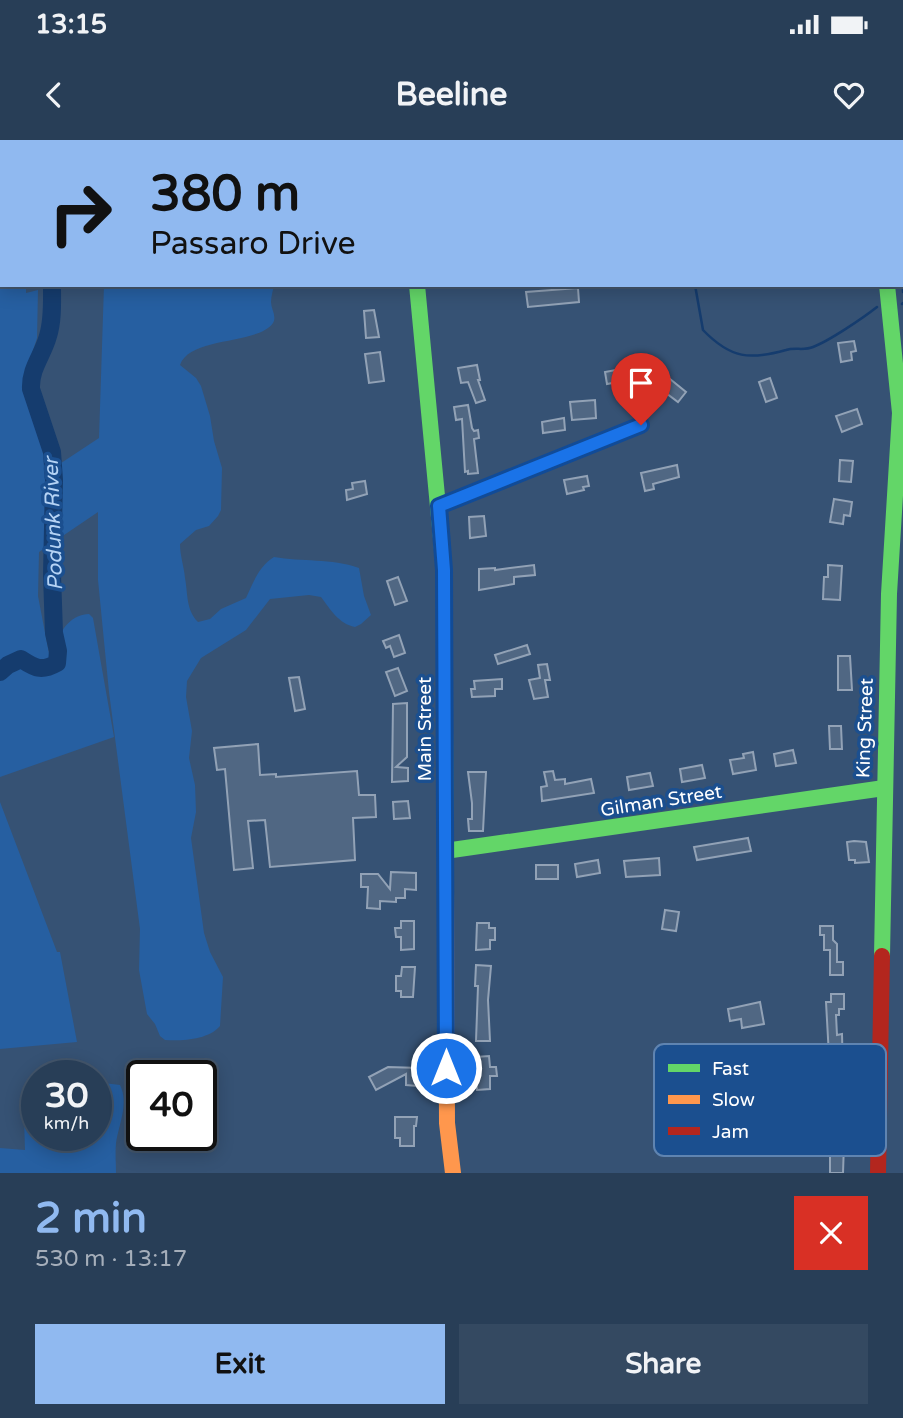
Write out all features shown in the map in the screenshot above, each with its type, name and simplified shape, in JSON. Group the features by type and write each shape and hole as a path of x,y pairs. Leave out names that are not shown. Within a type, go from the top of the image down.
{"street":[{"name":"Main Street","path":"417,287 444,570 447,1123 453,1173"},
{"name":"King Street","path":"880,1044 890,572 901,414 897,337 887,287"},
{"path":"439,506 641,425"},
{"name":"Gilman Street","path":"445,851 884,788"}],"shaded area":[{"path":"0,287 26,287 26,293 38,290 37,338 29,363 29,385 45,431 49,471 99,438 104,287 274,287 271,302 274,320 265,330 197,349 186,356 180,365 196,378 201,386 222,468 221,510 218,516 209,526 196,530 180,544 189,607 198,622 210,619 221,609 246,598 260,570 274,557 338,563 359,568 371,615 355,627 340,619 321,597 309,595 270,599 246,630 201,658 187,681 186,697 192,731 189,758 195,785 196,812 191,838 204,933 223,977 220,1026 215,1031 194,1039 165,1040 147,1014 139,970 140,929 109,692 98,580 98,512 39,552 38,596 51,664 59,637 68,623 83,615 89,614 93,618 114,737 0,777"},
{"path":"0,802 57,952 60,952 77,1042 0,1049"},
{"path":"112,1084 120,1085 124,1099 116,1143 116,1173 0,1173 0,1148 21,1151 112,1151"}],"building":[{"path":"578,288 579,302 528,307 526,292"},
{"path":"374,310 379,337 366,338 364,311"},
{"path":"854,341 856,351 851,352 852,360 841,362 838,343"},
{"path":"380,352 384,381 369,383 365,354"},
{"path":"477,365 478,380 485,400 476,403 468,382 461,383 458,368"},
{"path":"632,367 634,379 607,384 605,372"},
{"path":"770,378 777,398 766,402 759,382"},
{"path":"670,379 686,392 678,402 662,390"},
{"path":"595,400 596,418 572,420 570,402"},
{"path":"468,405 472,428 474,431 478,430 479,438 474,439 478,473 468,474 468,471 465,472 462,419 456,420 454,407"},
{"path":"857,409 862,424 842,432 836,416"},
{"path":"564,418 565,430 543,433 542,422"},
{"path":"840,460 853,461 851,482 839,481"},
{"path":"677,465 679,477 653,484 654,489 645,491 641,473"},
{"path":"587,476 589,486 567,494 564,480"},
{"path":"365,481 367,494 347,500 346,490 353,489 352,483"},
{"path":"834,499 852,502 850,516 844,515 843,524 830,522"},
{"path":"484,516 486,536 470,538 469,517"},
{"path":"534,565 535,575 514,577 514,584 479,590 479,569 495,570"},
{"path":"828,565 842,566 840,600 823,599 824,577 828,577"},
{"path":"398,577 407,601 395,605 387,581"},
{"path":"399,635 405,653 394,657 390,646 386,648 383,641"},
{"path":"527,645 530,654 498,664 495,655"},
{"path":"838,656 850,656 852,690 838,690"},
{"path":"547,664 550,680 545,680 548,697 534,699 529,680 540,678 538,665"},
{"path":"398,668 407,691 395,696 386,672"},
{"path":"299,677 305,709 295,711 289,678"},
{"path":"502,679 502,689 495,689 495,696 472,697 474,681"},
{"path":"407,703 407,757 396,767 408,768 408,781 392,782 393,704"},
{"path":"829,726 841,726 842,749 830,749"},
{"path":"258,744 260,775 276,774 276,777 357,771 359,795 375,795 376,817 353,818 355,860 270,867 265,820 248,821 253,868 234,870 225,769 217,770 214,748"},
{"path":"793,750 796,763 776,766 774,754"},
{"path":"753,752 756,770 733,774 730,760 744,758 743,754"},
{"path":"702,765 705,778 682,782 680,769"},
{"path":"553,771 555,780 565,779 565,784 591,779 594,793 542,801 541,787 547,786 544,772"},
{"path":"468,772 486,772 483,831 469,831 468,819 472,819 472,803"},
{"path":"650,773 653,786 629,790 627,777"},
{"path":"408,801 410,818 394,819 393,802"},
{"path":"748,838 751,851 697,860 694,847"},
{"path":"847,842 866,842 869,862 855,863 855,860 849,860"},
{"path":"659,858 660,875 626,877 624,861"},
{"path":"598,860 600,873 577,877 575,864"},
{"path":"536,865 558,865 558,879 536,879"},
{"path":"391,872 416,873 416,890 405,889 405,898 396,898 396,902 380,901 380,909 367,908 368,887 361,887 361,874 378,874 390,889"},
{"path":"665,910 679,912 676,931 662,929"},
{"path":"401,921 414,921 414,949 401,950 401,937 396,937 395,928 401,928"},
{"path":"477,923 489,923 489,928 495,928 495,940 490,940 490,949 476,950"},
{"path":"820,926 833,926 837,962 843,962 843,975 830,975 830,950 824,950 824,935 820,935"},
{"path":"476,965 491,966 488,1000 490,1041 476,1041"},
{"path":"402,967 415,967 413,997 401,997 401,991 396,991 396,976 401,976"},
{"path":"831,994 844,994 844,1009 839,1009 839,1015 836,1015 837,1035 842,1034 842,1044 828,1044 826,1002 831,1002"},
{"path":"760,1002 764,1024 742,1028 741,1019 730,1021 728,1009"},
{"path":"489,1056 490,1067 496,1067 497,1076 490,1076 490,1089 477,1090 476,1057"},
{"path":"388,1067 420,1068 417,1086 406,1085 406,1074 376,1090 369,1077"},
{"path":"395,1117 417,1117 414,1146 400,1146 400,1138 395,1138"},
{"path":"830,1156 844,1156 843,1173 830,1173"}],"waterway":[{"path":"903,269 903,292"},
{"name":"Podunk River","path":"0,672 21,659 38,668 57,663 52,575 52,452 31,389 35,368 50,330 52,287"},
{"path":"695,287 703,330 732,352 751,356 813,347 837,335 877,307"}],"traffic: fast":[{"path":"417,287 444,570 446,889"},
{"path":"882,956 889,594 900,413 887,287"},
{"path":"445,851 884,788"}],"traffic: slow":[{"path":"446,889 447,1123 453,1173"}],"traffic: jam":[{"path":"880,1044 882,956"},
{"path":"878,1156 878,1173"}],"route":[{"path":"446,1068 444,570 439,506 641,425"}]}
